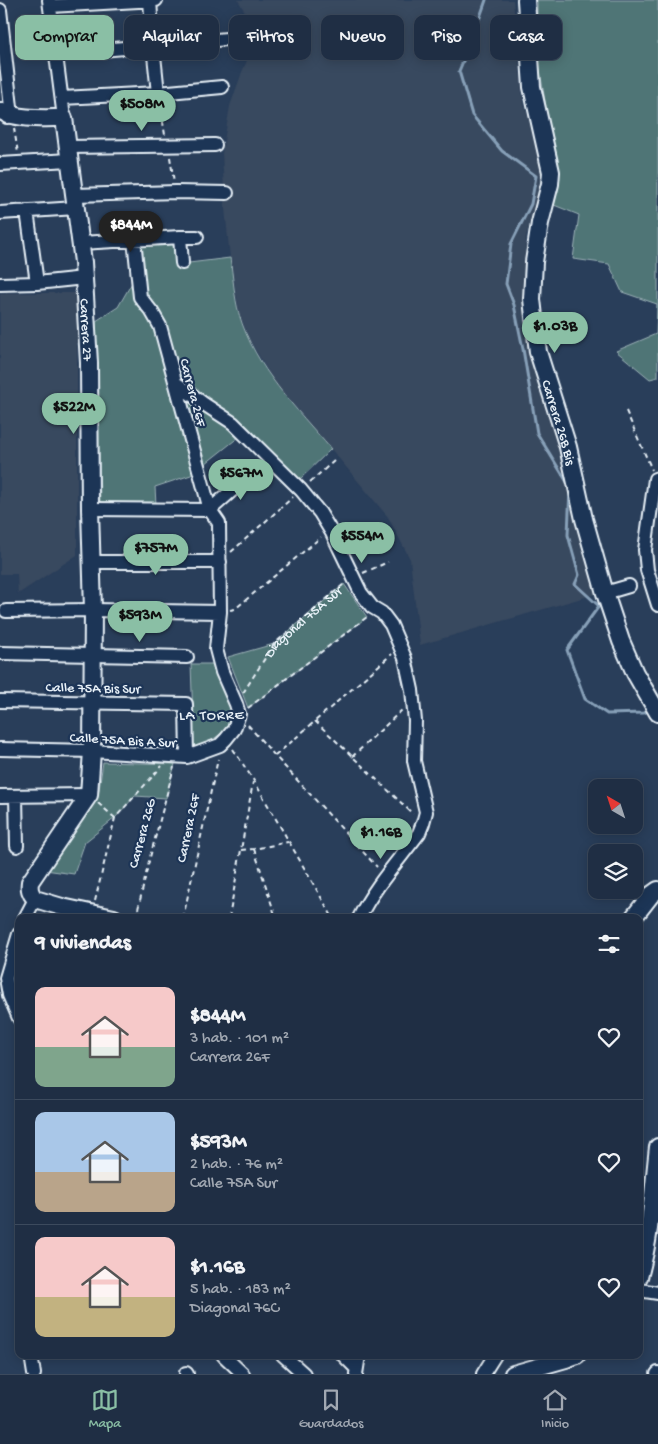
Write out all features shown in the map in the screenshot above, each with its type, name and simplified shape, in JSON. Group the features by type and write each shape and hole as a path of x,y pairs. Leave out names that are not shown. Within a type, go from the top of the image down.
{"street":[{"path":"150,0 151,15"},
{"path":"49,3 156,0"},
{"name":"Carrera 26B Bis","path":"526,0 532,87 550,172 550,184 540,222 534,262 532,299 538,352 568,447 584,519 605,593 634,673 654,701"},
{"path":"0,10 4,115 27,118 64,118"},
{"name":"Carrera 27","path":"57,60 81,243 89,363 93,610 92,751"},
{"path":"154,60 158,93"},
{"path":"62,98 158,93 222,87"},
{"path":"0,164 19,163 69,154 215,145"},
{"path":"0,213 27,211 76,202 176,192 227,193"},
{"path":"27,211 37,283"},
{"path":"180,237 182,263"},
{"path":"81,243 197,237"},
{"name":"Carrera 26F","path":"134,239 140,298 152,312 160,326 210,510 219,523 220,612 216,649 222,672 238,709"},
{"path":"0,284 37,283 84,278"},
{"path":"176,383 233,423 301,490 320,513 330,529 361,593 372,607 382,613 391,625 405,658 415,721 414,761 425,817 419,833 365,905 361,914"},
{"path":"90,509 210,510 254,471"},
{"path":"657,478 645,550 646,570 658,605"},
{"path":"92,562 220,562"},
{"path":"605,593 629,586"},
{"path":"6,611 220,612"},
{"path":"0,653 186,657"},
{"name":"Calle 75A Bis Sur","path":"0,701 186,704 178,757"},
{"path":"227,738 238,709"},
{"name":"Calle 75A Bis A Sur","path":"0,749 92,751 178,757 227,738"},
{"path":"92,751 89,795 30,882 29,888 35,899 96,914"},
{"path":"0,796 89,795"},
{"path":"16,796 17,846"},
{"path":"636,914 651,895 658,890"},
{"path":"28,914 35,899"},
{"path":"15,948 6,978 9,995 15,1009"},
{"path":"643,1263 648,1237 658,1147"},
{"path":"643,1291 658,1293"},
{"path":"32,1359 34,1374"},
{"path":"227,1359 243,1374"},
{"path":"287,1359 304,1374"},
{"path":"483,1374 492,1359"},
{"path":"524,1373 566,1359"}],"path":[{"path":"4,115 19,163"},
{"path":"626,411 657,478"},
{"path":"220,562 334,461"},
{"path":"220,612 235,609 330,529"},
{"name":"Diagonal 75A Sur","path":"238,709 274,644 353,577 388,562"},
{"path":"376,609 238,709 274,756 386,876"},
{"path":"274,756 400,647"},
{"path":"352,757 413,700"},
{"path":"315,721 352,757 425,817"},
{"path":"227,738 254,781 330,914"},
{"name":"Carrera 26F","path":"184,914 227,738"},
{"path":"92,913 115,818 178,757"},
{"name":"Carrera 26G","path":"137,914 149,861 178,757"},
{"path":"230,914 254,781"},
{"path":"89,795 115,818"},
{"path":"241,850 289,842"},
{"path":"254,849 275,914"}],"shaded area":[{"path":"238,0 513,0 514,15 490,15 490,60 519,60 523,101 542,159 544,181 526,236 525,287 599,593 420,645 410,559 388,517 276,385 249,339 239,314 230,258 222,153 230,106 247,60 311,60 311,15 247,15"},
{"path":"0,293 77,293 77,555 18,594 17,574 0,574"}],"green space":[{"path":"537,0 658,0 658,377 650,379 616,351 656,334 657,304 622,292 609,264 573,259 579,215 554,205 558,179 538,60 562,60 562,15 537,15"},
{"path":"185,238 189,263 230,258 239,314 255,352 291,403 331,449 297,482 249,429 191,475 155,487 156,505 100,503 96,321 118,307 133,281 131,244"},
{"path":"344,584 367,617 248,708 228,657 274,644"},
{"path":"191,664 214,664 233,706 230,722 226,728 215,738 194,748"},
{"path":"103,762 175,764 166,798 135,796 115,818 85,842 74,874 45,870 98,797"}],"waterway":[{"path":"486,0 459,71 472,115 502,151 536,176 531,204 511,244 506,284 514,305 537,433 570,487 568,535 579,575 575,584 599,606 567,650 585,699 607,714 644,713 650,710"}],"district":[{"name":"LA TORRE","path":"212,714"}]}
